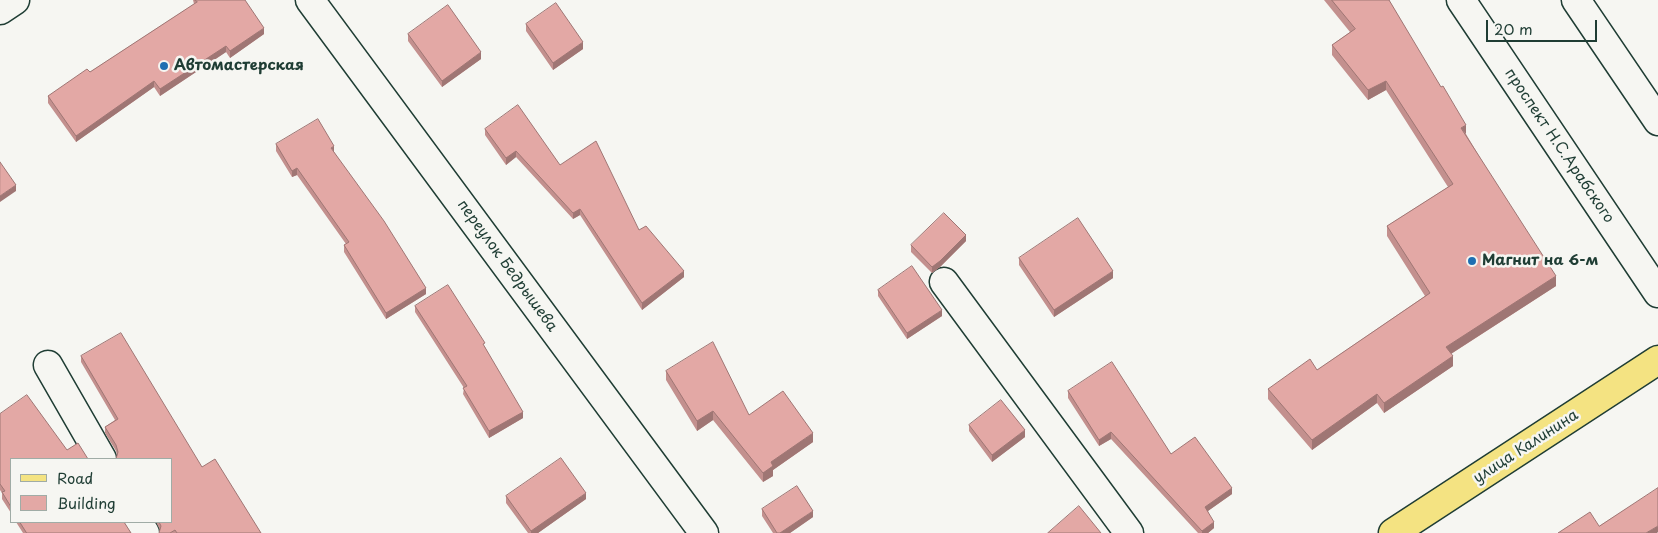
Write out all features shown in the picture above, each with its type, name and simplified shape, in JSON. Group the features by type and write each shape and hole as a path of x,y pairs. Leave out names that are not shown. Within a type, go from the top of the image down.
{"main road":[{"name":"улица Калинина","path":"1394,533 1658,360"}],"street":[{"path":"0,10 15,0"},
{"name":"переулок Бедрышева","path":"310,0 704,533"},
{"name":"проспект Н.С.Арабского","path":"1461,0 1658,293"},
{"path":"1576,0 1658,122"},
{"path":"944,282 1129,533"},
{"path":"48,364 101,458"}],"building":[{"path":"195,0 245,0 264,28 230,51 226,46 160,89 154,81 76,136 48,96 87,69 90,72 197,2"},
{"path":"1332,0 1389,0 1466,125 1461,128 1556,276 1446,347 1453,356 1384,403 1377,394 1312,440 1268,389 1310,359 1317,370 1430,293 1387,226 1453,184 1386,81 1368,90 1332,45 1355,29"},
{"path":"556,3 583,42 553,63 526,24"},
{"path":"448,5 481,52 442,81 408,34"},
{"path":"518,105 560,165 596,141 639,230 646,226 684,271 642,303 580,209 573,213 516,151 506,158 485,129"},
{"path":"318,119 334,146 331,148 384,221 426,288 386,313 344,245 349,242 297,168 292,171 276,144"},
{"path":"0,162 16,185 0,196"},
{"path":"944,213 966,235 932,267 911,245"},
{"path":"1078,218 1113,271 1054,310 1019,258"},
{"path":"912,266 942,310 907,333 878,290"},
{"path":"448,285 485,343 483,344 523,412 489,431 463,388 467,386 415,306"},
{"path":"121,333 202,467 215,459 261,533 177,533 175,530 170,533 159,533 161,526 160,523 172,523 172,458 116,458 118,452 116,445 105,427 118,419 81,356"},
{"path":"713,342 749,415 783,391 813,433 771,462 773,466 763,473 713,411 697,421 666,371"},
{"path":"1112,362 1171,454 1195,437 1232,488 1205,507 1214,522 1202,531 1111,432 1099,440 1068,391"},
{"path":"27,395 67,450 78,443 87,458 10,458 10,505 2,492 5,491 0,484 0,414"},
{"path":"1001,400 1025,430 992,455 969,425"},
{"path":"561,458 586,493 531,531 506,496"},
{"path":"797,486 813,511 780,533 777,533 762,509"},
{"path":"1658,488 1658,526 1646,533 1558,533 1590,512 1599,526"},
{"path":"1079,506 1101,533 1048,533"},
{"path":"21,523 125,523 131,533 27,533"}],"place":[{"name":"Автомастерская","path":"164,66"},
{"name":"Магнит на 6-м","path":"1472,261"}]}
